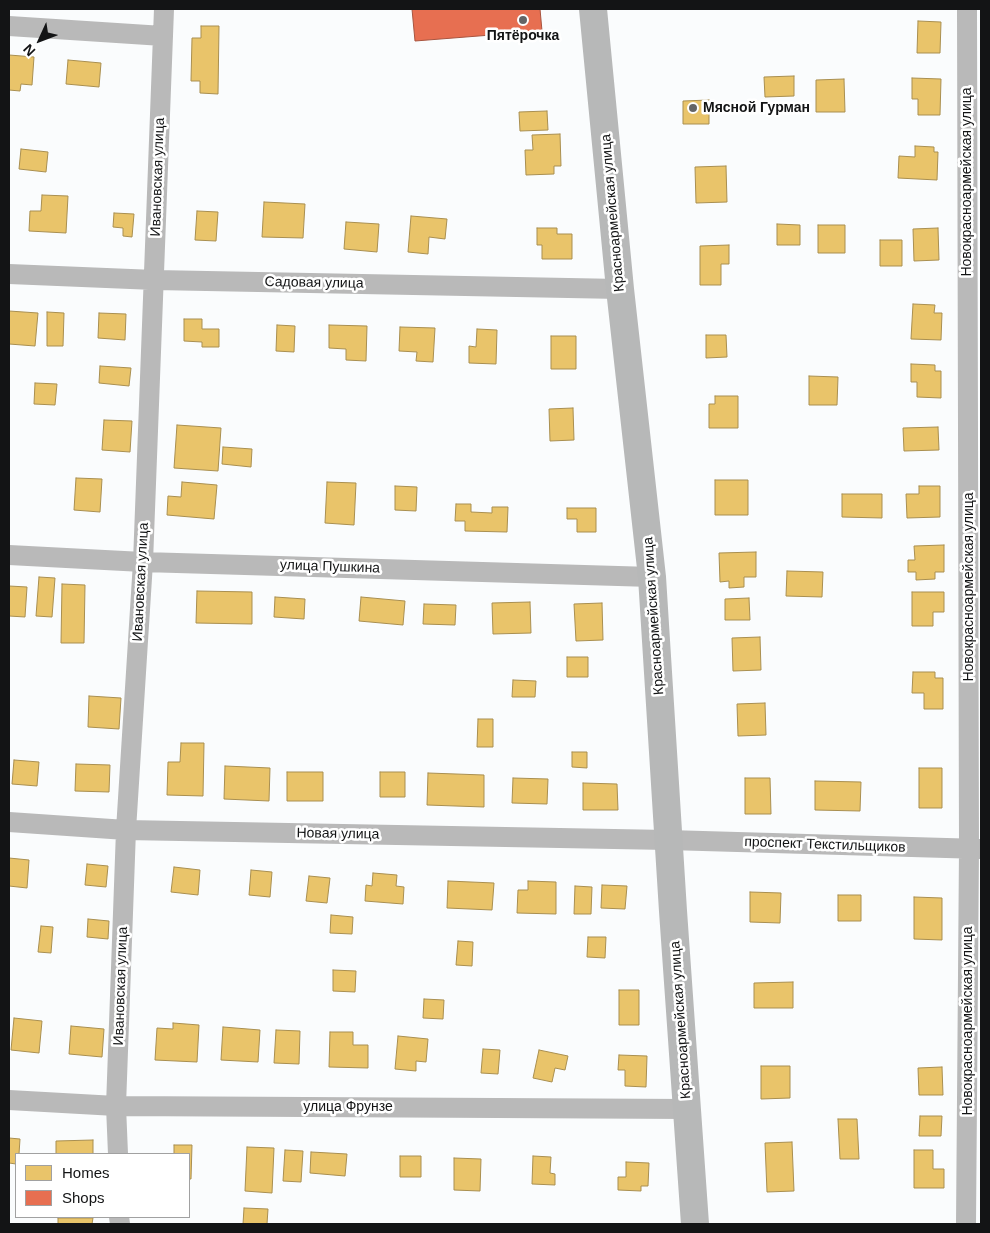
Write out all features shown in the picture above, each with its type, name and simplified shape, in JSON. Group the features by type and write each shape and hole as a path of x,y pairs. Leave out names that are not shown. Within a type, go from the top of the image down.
{"street":[{"name":"Ивановская улица","path":"118,1153 116,1106 126,830 143,562 164,9"},
{"name":"Красноармейская улица","path":"593,9 620,289 652,577 695,1224"},
{"name":"Новокрасноармейская улица","path":"966,1224 975,849 967,9"},
{"path":"9,26 163,36"},
{"name":"Садовая улица","path":"9,274 155,280 620,289"},
{"name":"улица Пушкина","path":"9,555 143,562 652,577"},
{"name":"Новая улица","path":"9,822 126,830 668,840"},
{"name":"проспект Текстильщиков","path":"668,840 975,849"},
{"name":"улица Фрунзе","path":"9,1100 116,1106 687,1109"}],"building: Homes":[{"path":"918,21 941,22 940,53 917,53"},
{"path":"201,26 219,26 218,94 200,93 200,81 191,81 192,38 201,38"},
{"path":"9,55 34,57 32,85 21,84 20,91 9,90"},
{"path":"68,60 101,63 99,87 66,84"},
{"path":"794,76 794,96 765,97 764,77"},
{"path":"912,78 941,79 940,115 918,115 918,99 912,99"},
{"path":"844,79 845,112 816,112 816,80"},
{"path":"709,100 709,124 683,124 683,101"},
{"path":"547,111 548,130 520,131 519,112"},
{"path":"560,134 561,166 554,166 554,174 526,175 525,150 533,150 532,135"},
{"path":"915,146 934,147 934,152 938,152 937,180 898,178 899,156 915,157"},
{"path":"21,149 48,152 46,172 19,169"},
{"path":"726,166 727,202 696,203 695,167"},
{"path":"42,195 68,196 66,233 29,231 30,211 41,211"},
{"path":"264,202 305,204 303,238 262,237"},
{"path":"197,211 218,212 216,241 195,240"},
{"path":"114,213 134,214 132,237 123,236 123,228 113,227"},
{"path":"411,216 447,219 445,239 429,237 428,254 408,252"},
{"path":"346,222 379,224 377,252 344,249"},
{"path":"777,224 800,225 800,245 777,245"},
{"path":"818,225 845,225 845,253 818,253"},
{"path":"537,228 557,228 557,234 572,234 572,259 542,259 542,245 537,245"},
{"path":"938,228 939,260 914,261 913,229"},
{"path":"880,240 902,240 902,266 880,266"},
{"path":"729,245 729,264 721,264 721,285 700,285 700,246"},
{"path":"913,304 935,305 934,313 942,313 941,340 911,339"},
{"path":"9,311 38,313 35,346 9,344"},
{"path":"47,312 64,313 63,346 47,346"},
{"path":"99,313 126,314 125,340 98,338"},
{"path":"184,319 202,319 202,329 219,329 219,347 202,347 202,342 184,341"},
{"path":"277,325 295,326 294,352 276,351"},
{"path":"329,325 367,326 366,361 346,360 346,349 329,348"},
{"path":"400,327 435,328 433,362 416,361 417,352 399,351"},
{"path":"477,329 497,330 496,364 469,363 469,346 476,347"},
{"path":"706,335 726,335 727,357 706,358"},
{"path":"551,336 576,336 576,369 551,369"},
{"path":"911,364 935,365 935,371 941,371 941,398 917,397 917,382 911,382"},
{"path":"100,366 131,368 129,386 99,383"},
{"path":"809,376 838,377 837,405 809,405"},
{"path":"35,383 57,384 55,405 34,404"},
{"path":"715,396 738,396 738,428 709,428 709,404 715,404"},
{"path":"573,408 574,440 550,441 549,409"},
{"path":"104,420 132,421 130,452 102,450"},
{"path":"177,425 221,428 218,471 174,468"},
{"path":"938,427 939,450 904,451 903,428"},
{"path":"223,447 252,449 251,467 222,464"},
{"path":"76,478 102,479 100,512 74,510"},
{"path":"715,480 748,480 748,515 715,515"},
{"path":"182,482 217,485 214,519 167,515 168,496 181,497"},
{"path":"327,482 356,483 354,525 325,523"},
{"path":"395,486 417,487 416,511 395,510"},
{"path":"919,486 940,486 940,517 907,518 906,494 919,494"},
{"path":"842,494 882,494 882,518 842,517"},
{"path":"456,504 471,504 471,512 492,513 492,507 508,507 507,532 465,531 465,521 455,521"},
{"path":"567,508 596,508 596,532 577,532 577,519 567,519"},
{"path":"944,545 944,572 935,572 935,579 916,580 916,572 908,572 908,560 915,560 914,546"},
{"path":"756,552 756,577 744,577 744,587 729,588 729,581 720,582 719,553"},
{"path":"787,571 823,572 822,597 786,596"},
{"path":"39,577 55,578 52,617 36,616"},
{"path":"62,584 85,585 84,643 61,643"},
{"path":"9,586 27,587 25,617 9,616"},
{"path":"197,591 252,592 252,624 196,623"},
{"path":"912,592 944,592 944,612 933,612 933,626 912,626"},
{"path":"275,597 305,599 304,619 274,617"},
{"path":"361,597 405,601 403,625 359,621"},
{"path":"749,598 750,620 725,620 725,599"},
{"path":"530,602 531,633 493,634 492,603"},
{"path":"602,603 603,640 576,641 574,604"},
{"path":"424,604 456,605 455,625 423,624"},
{"path":"760,637 761,670 733,671 732,638"},
{"path":"567,657 588,657 588,677 567,677"},
{"path":"913,672 935,672 935,678 943,678 943,709 924,709 924,693 912,693"},
{"path":"513,680 536,681 535,697 512,697"},
{"path":"89,696 121,698 119,729 88,727"},
{"path":"765,703 766,735 738,736 737,704"},
{"path":"478,719 493,719 493,747 477,747"},
{"path":"181,743 204,743 203,796 167,795 168,762 180,762"},
{"path":"572,752 587,752 587,768 572,767"},
{"path":"14,760 39,762 37,786 12,784"},
{"path":"76,764 110,765 109,792 75,791"},
{"path":"225,766 270,768 269,801 224,799"},
{"path":"919,768 942,768 942,808 919,808"},
{"path":"287,772 323,772 323,801 287,801"},
{"path":"380,772 405,772 405,797 380,797"},
{"path":"428,773 484,775 484,807 427,805"},
{"path":"513,778 548,779 547,804 512,803"},
{"path":"745,778 770,778 771,814 745,814"},
{"path":"815,781 861,782 860,811 815,810"},
{"path":"583,783 617,784 618,810 583,810"},
{"path":"9,858 29,860 27,888 9,886"},
{"path":"87,864 108,866 106,887 85,885"},
{"path":"174,867 200,870 198,895 171,892"},
{"path":"251,870 272,872 270,897 249,895"},
{"path":"373,873 397,875 396,886 404,887 403,904 365,901 366,885 372,886"},
{"path":"309,876 330,878 327,903 306,901"},
{"path":"448,881 494,883 492,910 447,908"},
{"path":"528,881 556,882 556,914 517,913 518,890 528,890"},
{"path":"602,885 627,886 625,909 601,908"},
{"path":"575,886 592,887 591,914 574,914"},
{"path":"750,892 781,893 780,923 750,922"},
{"path":"838,895 861,895 861,921 838,921"},
{"path":"914,897 942,898 942,940 914,939"},
{"path":"331,915 353,917 352,934 330,933"},
{"path":"88,919 109,921 108,939 87,937"},
{"path":"41,926 53,927 51,953 38,952"},
{"path":"588,937 606,937 605,958 587,957"},
{"path":"458,941 473,942 472,966 456,965"},
{"path":"333,970 356,971 355,992 333,991"},
{"path":"793,982 793,1008 754,1008 754,983"},
{"path":"619,990 639,990 639,1025 619,1025"},
{"path":"424,999 444,1000 443,1019 423,1018"},
{"path":"14,1018 42,1021 39,1053 11,1050"},
{"path":"173,1023 199,1025 197,1062 155,1060 157,1028 173,1029"},
{"path":"71,1026 104,1029 102,1057 69,1054"},
{"path":"223,1027 260,1030 258,1062 221,1060"},
{"path":"276,1030 300,1031 299,1064 274,1063"},
{"path":"330,1032 353,1032 353,1045 368,1045 368,1068 329,1067"},
{"path":"398,1036 428,1039 426,1062 416,1061 416,1071 395,1069"},
{"path":"483,1049 500,1050 498,1074 481,1073"},
{"path":"539,1050 568,1056 565,1070 555,1068 552,1082 533,1078"},
{"path":"619,1055 647,1056 646,1087 625,1086 625,1070 618,1070"},
{"path":"761,1066 790,1066 790,1098 761,1099"},
{"path":"942,1067 943,1095 919,1095 918,1068"},
{"path":"920,1116 942,1116 941,1136 919,1136"},
{"path":"838,1119 857,1119 859,1159 840,1159"},
{"path":"9,1138 20,1139 19,1153 15,1153 15,1164 9,1163"},
{"path":"93,1140 93,1153 56,1153 56,1141"},
{"path":"792,1142 794,1191 767,1192 765,1143"},
{"path":"174,1145 192,1145 191,1179 190,1153 174,1153"},
{"path":"247,1147 274,1148 272,1193 245,1191"},
{"path":"285,1150 303,1151 301,1182 283,1181"},
{"path":"914,1150 933,1150 933,1169 944,1169 944,1188 914,1188"},
{"path":"311,1152 347,1154 345,1176 310,1173"},
{"path":"400,1156 421,1156 421,1177 400,1177"},
{"path":"533,1156 551,1157 550,1173 555,1174 555,1185 532,1184"},
{"path":"454,1158 481,1159 480,1191 454,1190"},
{"path":"626,1162 649,1163 648,1186 641,1186 641,1191 618,1190 618,1177 626,1177"},
{"path":"244,1208 268,1209 267,1224 243,1224"},
{"path":"58,1218 93,1218 92,1224 58,1224"}],"building: Shops":[{"path":"412,9 540,9 542,31 415,41"}],"place":[{"name":"Пятёрочка","path":"523,20"},
{"name":"Мясной Гурман","path":"693,108"}]}
